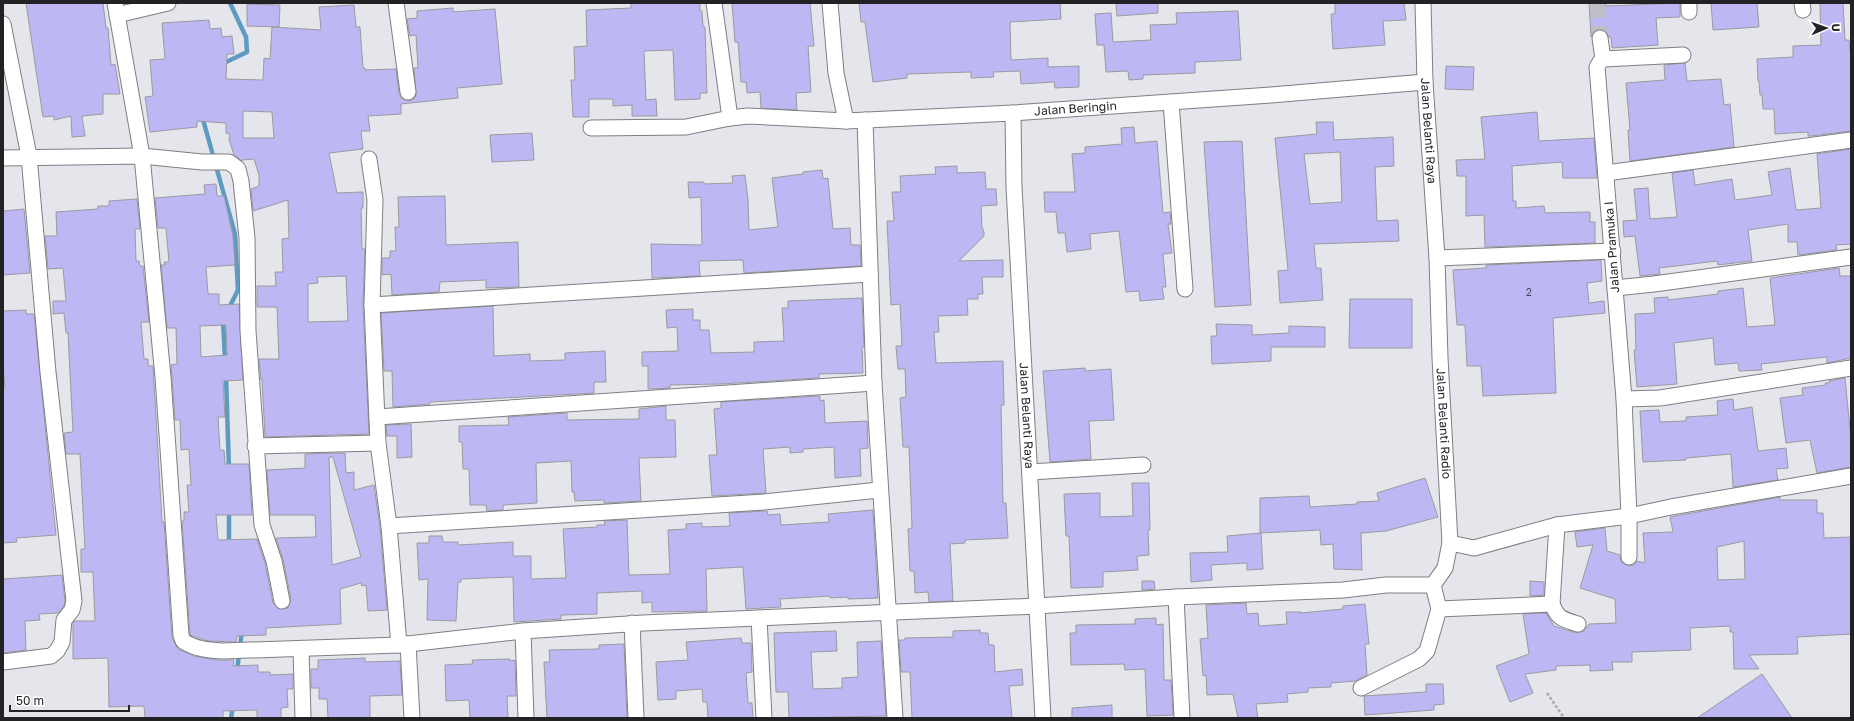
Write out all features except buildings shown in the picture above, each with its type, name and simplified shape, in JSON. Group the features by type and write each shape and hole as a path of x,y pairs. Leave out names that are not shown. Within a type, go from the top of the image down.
{"street":[{"path":"168,3 116,9 142,156 163,377 181,635 183,641 190,646 207,650 241,651 404,645 524,631 632,623 1038,606 1176,597 1343,590 1386,585 1433,585 1439,609 1427,651 1419,658 1361,688"},
{"path":"396,3 408,92"},
{"path":"714,3 730,118"},
{"path":"830,3 836,73 846,121"},
{"name":"Jalan Belanti Raya","path":"1423,3 1425,82 1437,258"},
{"path":"3,24 29,156 48,372 74,601 72,610 64,620 62,642 57,651 51,656 3,662"},
{"path":"1600,38 1603,59 1683,55"},
{"name":"Jalan Pramuka I","path":"1603,59 1597,67 1624,399 1629,516 1629,557"},
{"name":"Jalan Beringin","path":"591,128 686,127 748,116 846,121 1013,113 1425,82"},
{"path":"1171,102 1185,289"},
{"name":"Jalan Belanti Raya","path":"1013,113 1014,187 1043,718"},
{"path":"865,120 874,383 895,718"},
{"path":"1606,173 1851,140"},
{"path":"3,158 29,156 142,156 202,162 229,162 238,169 241,181 247,238 248,331 255,446 262,525 274,561 282,601"},
{"path":"369,159 375,200 372,304 378,443 390,526 412,718"},
{"path":"1437,258 1613,251"},
{"path":"1615,288 1851,257"},
{"name":"Jalan Belanti Radio","path":"1433,585 1445,568 1450,544 1440,358 1437,258"},
{"path":"372,304 870,274"},
{"path":"1624,399 1660,398 1851,368"},
{"path":"377,417 874,383"},
{"path":"255,446 378,443"},
{"path":"1030,472 1143,465"},
{"path":"1450,544 1474,548 1557,526 1629,516 1671,507 1851,476"},
{"path":"390,526 764,502 880,490"},
{"path":"1557,526 1552,604 1557,616 1561,619 1578,624"},
{"path":"1176,597 1182,718"},
{"path":"1439,609 1552,604"},
{"path":"759,618 764,718"},
{"path":"632,623 636,718"},
{"path":"524,631 526,718"},
{"path":"301,649 303,718"}],"path":[{"path":"1547,693 1564,718"}],"waterway":[{"path":"222,64 247,52 246,37 230,3"},
{"path":"202,116 235,234 238,290 228,310"},
{"path":"223,320 225,360"},
{"path":"226,376 229,470"},
{"path":"229,510 229,544"},
{"path":"237,671 242,630"},
{"path":"231,718 233,706"}],"tunnel":[{"path":"1597,3 1600,38"}]}
